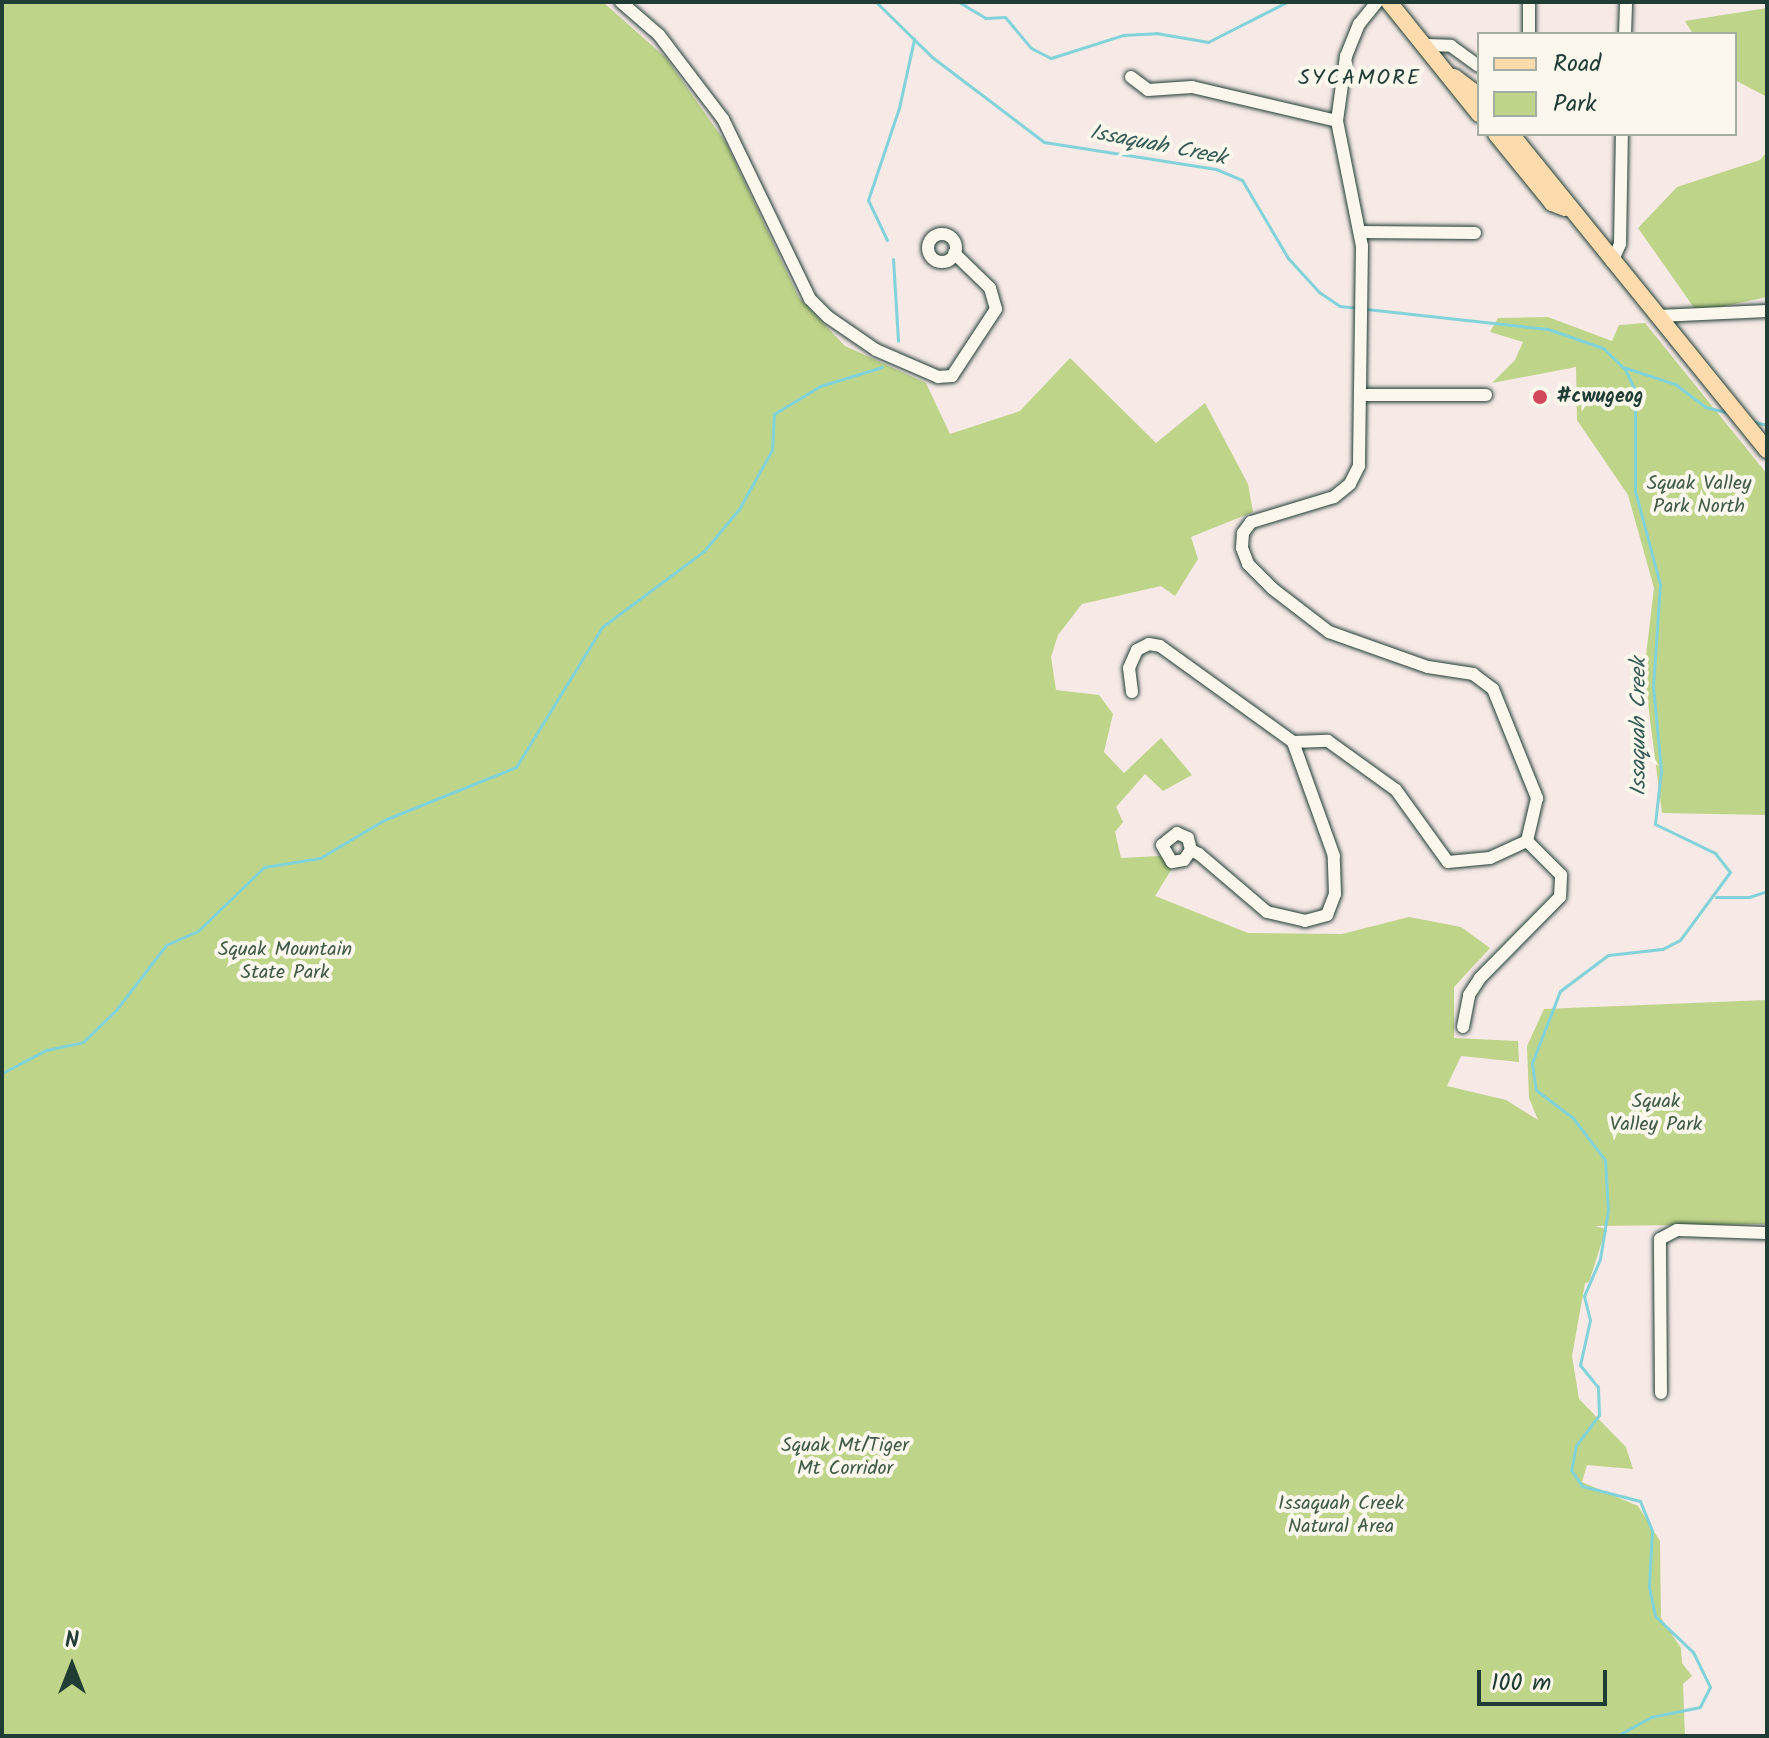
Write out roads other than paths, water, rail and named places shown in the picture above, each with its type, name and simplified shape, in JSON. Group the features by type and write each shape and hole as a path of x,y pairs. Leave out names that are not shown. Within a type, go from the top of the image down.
{"main road":[{"path":"1389,2 1454,77 1477,111"},
{"path":"1454,77 1477,94"},
{"path":"1511,141 1552,203 1565,208 1659,316 1767,450"}],"street":[{"path":"621,2 659,35 723,119 810,299 828,317 876,350 938,377 952,376 996,309 990,288 954,253"},
{"path":"1293,742 1328,741 1396,790 1448,862 1490,858 1527,841 1536,821 1537,798 1513,730 1485,681 1329,632 1296,610 1243,556 1243,533 1251,522 1334,497 1350,484 1361,457 1363,297 1360,232 1348,198 1337,121 1346,56 1359,24 1377,2"},
{"path":"1529,2 1529,32"},
{"path":"1625,32 1626,2"},
{"path":"1427,45 1451,46 1477,65"},
{"path":"1131,77 1148,90 1192,87 1337,121"},
{"path":"1612,262 1620,244 1622,136"},
{"path":"1360,232 1475,233"},
{"path":"1659,316 1767,311"},
{"path":"1749,313 1767,321"},
{"path":"1363,395 1486,395"},
{"path":"1132,692 1132,658 1142,645 1154,644 1293,742 1334,856 1335,894 1327,915 1305,921 1267,912 1191,850"},
{"path":"1463,1027 1469,995 1480,978 1562,890 1557,868 1527,841"},
{"path":"1661,1393 1657,1245 1664,1235 1684,1230 1767,1233"}],"waterway":[{"name":"Issaquah Creek","path":"876,2 932,57 1044,142 1216,169 1242,180 1288,258 1319,292 1340,306 1358,308"},
{"path":"959,2 986,18 1005,17 1031,48 1051,58 1123,35 1156,33 1208,42 1287,2"},
{"path":"887,240 868,200 899,108 914,39"},
{"path":"893,259 898,341"},
{"name":"Issaquah Creek","path":"1366,309 1548,329 1603,348 1625,369 1635,390 1635,491 1660,584 1653,686 1661,771 1655,824 1715,853 1730,872 1680,940 1662,949 1608,955 1560,991 1532,1063 1536,1090 1573,1118 1605,1160 1608,1210 1600,1259 1584,1296 1590,1320 1580,1365 1598,1387 1599,1415 1576,1445 1571,1470 1582,1486 1640,1501 1652,1531 1649,1587 1655,1616 1693,1652 1710,1687 1700,1707 1651,1717 1617,1736"},
{"path":"2,1073 46,1050 83,1042 116,1010 166,945 198,931 264,867 320,858 384,820 516,767 602,627 704,551 739,509 772,450 774,414 820,386 882,367"},
{"path":"1623,367 1675,384 1705,407 1725,412"},
{"path":"1755,422 1767,425"},
{"path":"1716,897 1749,897 1767,891"}],"place":[{"name":"#cwugeog","path":"1540,397"}],"district":[{"name":"SYCAMORE","path":"1360,79"}],"park label":[{"name":"Squak Valley Park North","path":"1699,496"},
{"name":"Squak Mountain State Park","path":"285,962"},
{"name":"Squak Valley Park","path":"1656,1114"},
{"name":"Squak Mt/Tiger Mt Corridor","path":"845,1458"},
{"name":"Issaquah Creek Natural Area","path":"1341,1516"}]}
